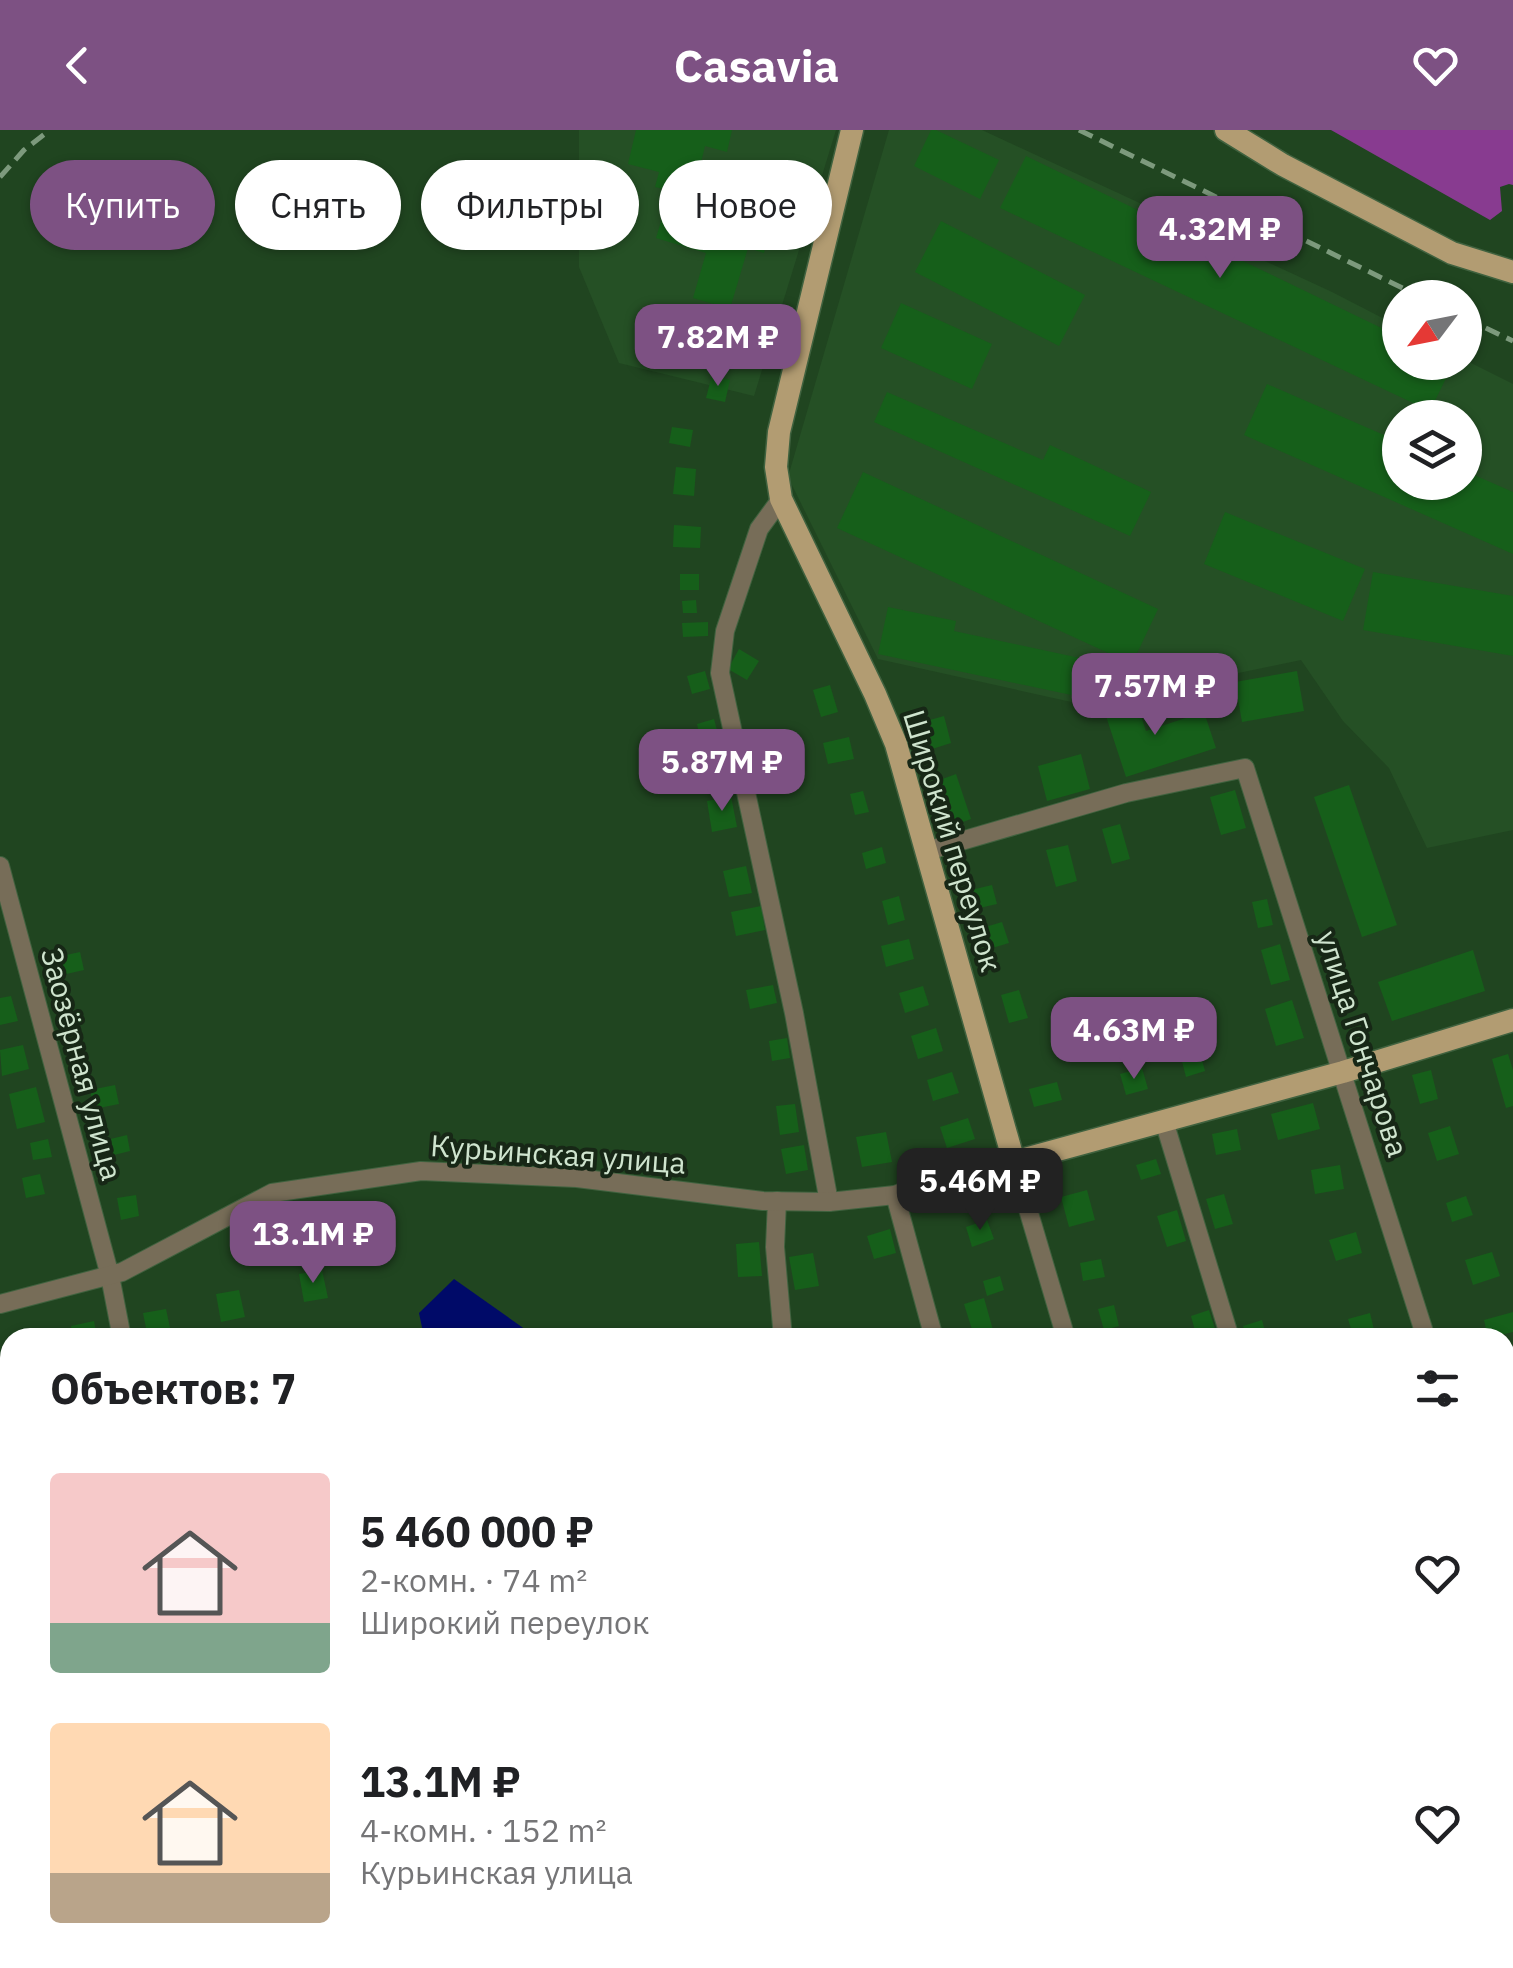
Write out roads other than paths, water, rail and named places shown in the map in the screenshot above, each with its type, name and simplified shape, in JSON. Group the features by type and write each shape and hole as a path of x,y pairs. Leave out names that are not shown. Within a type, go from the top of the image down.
{"main road":[{"name":"Широкий переулок","path":"852,130 779,432 776,467 781,498 896,744 1014,1162"},
{"path":"1226,130 1283,165 1452,253 1513,272"},
{"path":"1014,1162 1343,1072 1513,1020"}],"street":[{"path":"781,498 760,529 725,630 720,673 794,1013 829,1202"},
{"name":"улица Гончарова","path":"928,851 1126,793 1245,768 1423,1328"},
{"name":"Заозёрная улица","path":"0,866 110,1276 120,1328"},
{"path":"1164,1121 1227,1328"},
{"name":"Курьинская улица","path":"0,1304 122,1272 272,1193 421,1171 576,1178 777,1202 829,1202 895,1195 946,1175 1014,1162"},
{"name":"Широкий переулок","path":"1014,1162 1063,1328"},
{"path":"895,1195 931,1328"},
{"path":"777,1202 782,1328"}],"railway":[{"path":"0,177 24,150 50,130"},
{"path":"1079,130 1386,280"},
{"path":"1482,326 1513,341"}]}
